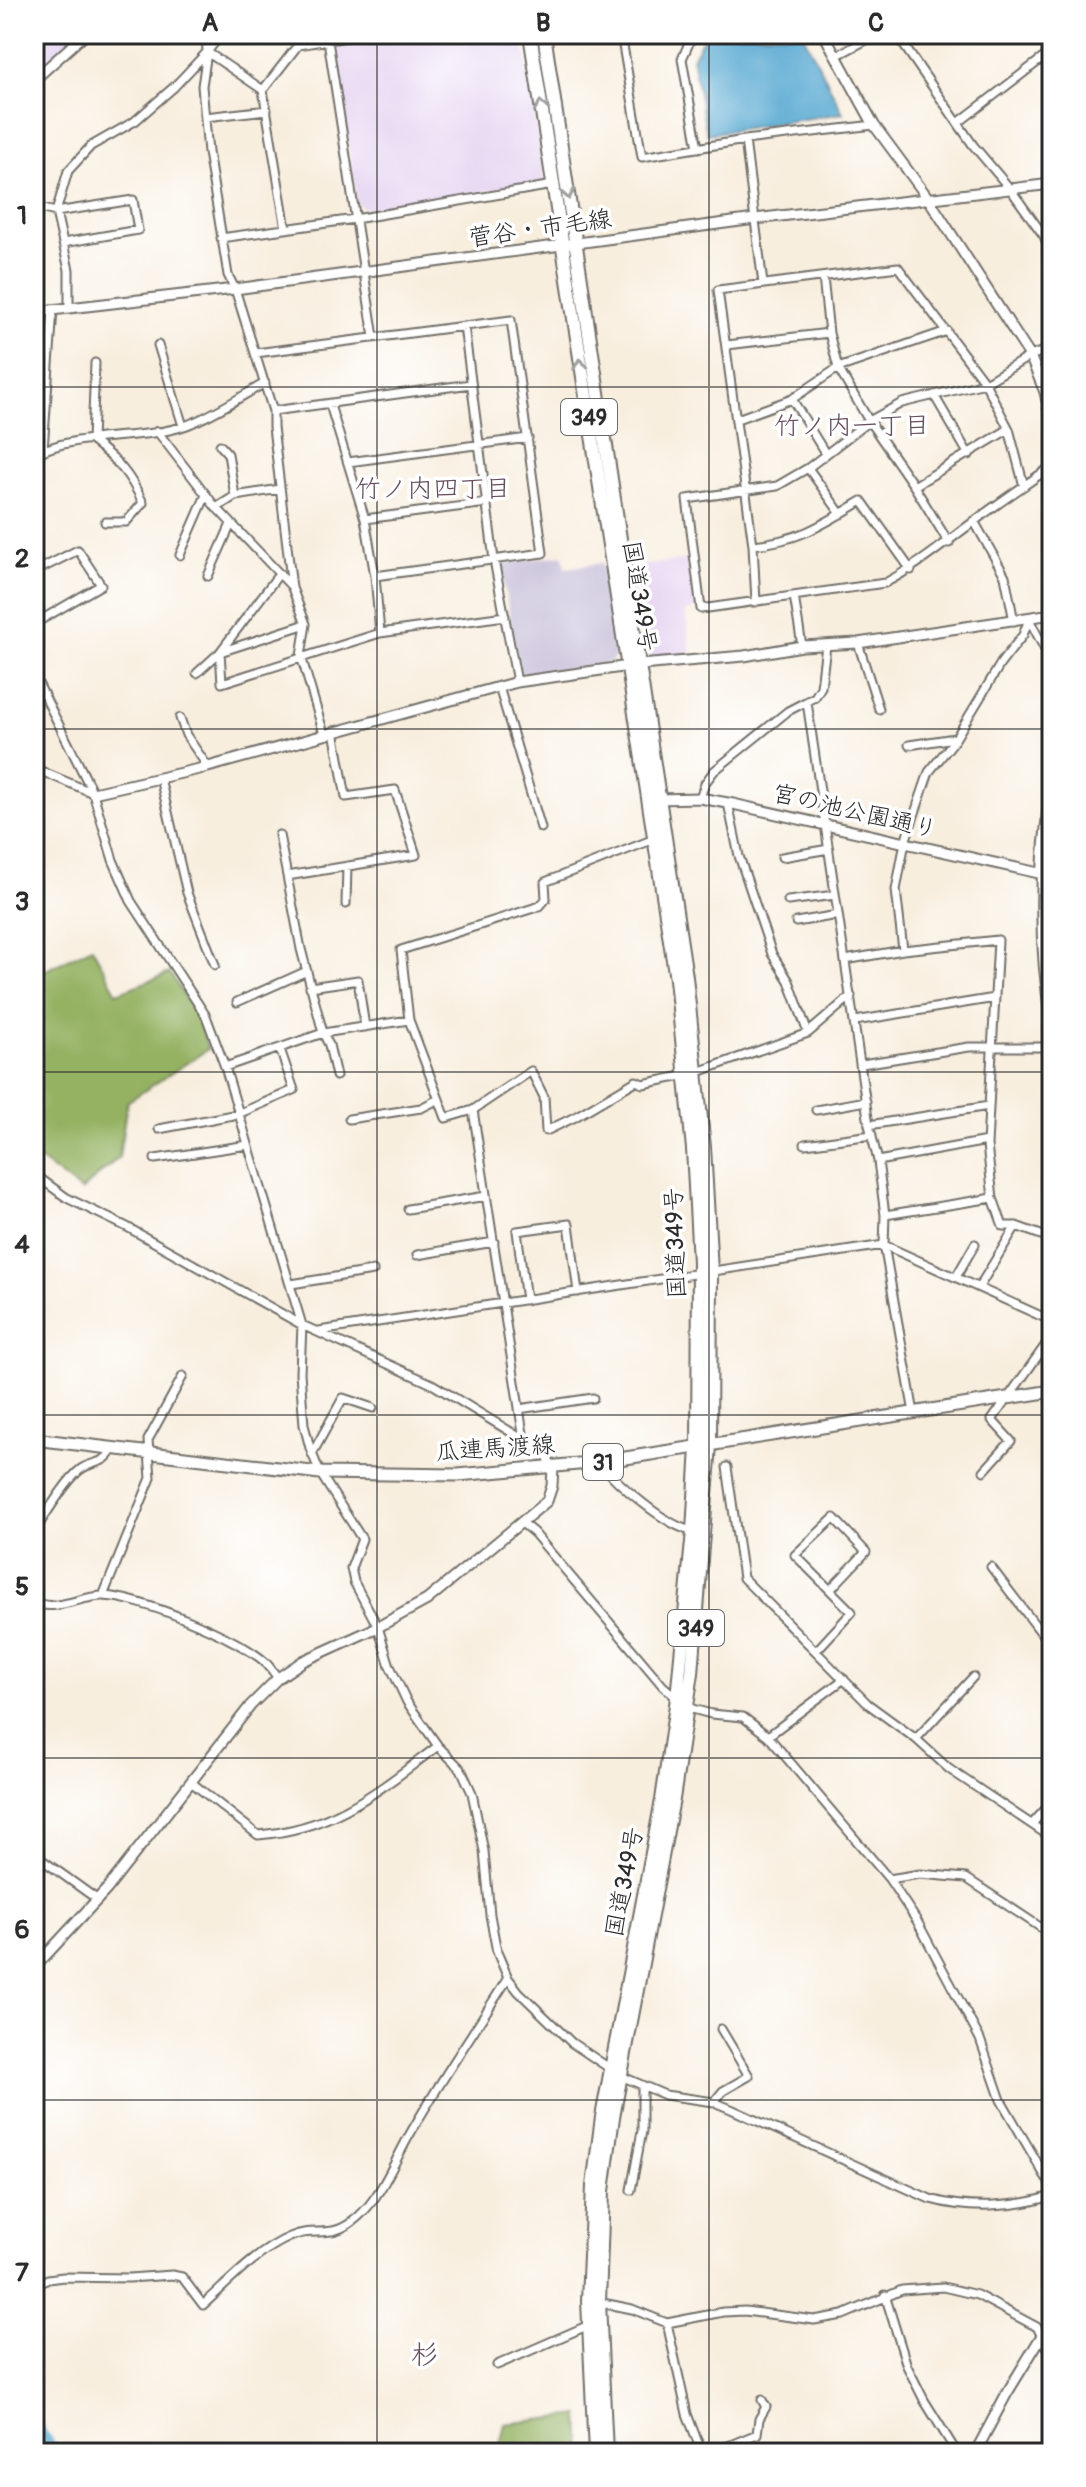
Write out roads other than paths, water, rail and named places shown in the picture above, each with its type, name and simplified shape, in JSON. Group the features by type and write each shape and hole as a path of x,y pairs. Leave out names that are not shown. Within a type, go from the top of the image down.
{"highway":[{"name":"国道349号","path":"530,34 561,246 634,666"},
{"name":"国道349号","path":"544,34 692,1074 705,1273 704,1446 696,1633 673,1799 616,2073"},
{"name":"国道349号","path":"654,799 654,839 692,1074"},
{"name":"国道349号","path":"595,2453 589,2325 603,2191 616,2073 677,1698 704,1446"},
{"name":"国道349号","path":"593,2302 606,2453"}],"main road":[{"name":"瓜連馬渡線","path":"34,1439 320,1473 458,1475 600,1462 1052,1391"}],"street":[{"path":"34,80 85,34"},
{"path":"206,34 202,86 221,238 228,275 273,411 292,588 306,624 301,656 329,733 346,797 395,790 416,855 287,876"},
{"path":"69,307 69,270 56,212 68,171 91,146 135,121 207,52 221,34"},
{"path":"263,90 298,45 327,37 366,34"},
{"path":"621,34 642,157 745,140 874,125"},
{"path":"693,34 682,59 698,148"},
{"path":"824,34 874,125 928,198 1030,356 1045,392 1052,424"},
{"path":"836,56 878,34"},
{"path":"896,34 973,145 1044,236 1052,255"},
{"path":"958,123 1052,49 1044,34"},
{"path":"327,37 374,337"},
{"path":"207,52 263,90 286,229"},
{"path":"205,117 267,110"},
{"path":"745,140 763,284"},
{"name":"菅谷・市毛線","path":"34,312 1052,184"},
{"path":"221,238 553,185"},
{"path":"34,207 56,212 133,200 138,230 63,243"},
{"path":"1044,236 1052,231"},
{"path":"756,602 753,545 718,290 898,267 985,383 1009,429 1024,486"},
{"path":"823,277 829,333 838,368 949,543"},
{"path":"43,450 53,309"},
{"path":"256,353 511,320 543,553 375,576"},
{"path":"464,326 494,560 517,682"},
{"path":"737,419 792,399 838,368 947,331"},
{"path":"727,345 829,333"},
{"path":"158,345 183,426"},
{"path":"1052,348 1030,356 985,383 902,403 869,421 808,468 777,486 687,499 701,609 885,583 911,570 1052,466"},
{"path":"92,441 95,363"},
{"path":"34,455 65,443 183,426 265,383"},
{"path":"273,411 471,384"},
{"path":"934,395 969,455"},
{"path":"792,399 825,453"},
{"path":"330,405 365,519 375,576 380,633"},
{"path":"914,486 1009,429"},
{"path":"157,431 216,508 292,588"},
{"path":"348,462 528,438"},
{"path":"92,441 119,462 136,486 143,503 126,522 105,522"},
{"path":"220,445 228,454 235,496"},
{"path":"808,468 841,514"},
{"path":"216,508 235,496 280,489"},
{"path":"180,555 206,495"},
{"path":"753,545 781,542 817,530 862,501 911,570"},
{"path":"365,519 487,503"},
{"path":"974,521 1005,576 1014,621"},
{"path":"208,576 231,524"},
{"path":"34,572 78,550 101,585 34,624"},
{"path":"197,673 220,652 279,574"},
{"path":"794,596 802,646"},
{"path":"34,768 93,793 208,767 517,682 634,666 744,656 802,646 858,643 1052,614"},
{"path":"220,652 222,683 380,633 505,616"},
{"path":"1029,619 1052,663"},
{"path":"903,950 896,890 905,842 929,772 1023,635 1029,619"},
{"path":"220,652 306,624"},
{"path":"858,643 879,709"},
{"path":"700,798 705,783 726,760 788,711 815,697 821,687 826,645"},
{"path":"34,675 93,793 113,860 131,901 206,1016 225,1067 302,1325 300,1373 304,1425 312,1454 320,1473 362,1539 351,1568 362,1600 378,1627 390,1666 407,1702 438,1746 461,1769 472,1793 484,1851 497,1952 508,1978 562,2035 616,2073 665,2095 714,2102 930,2199 948,2204 976,2207 1032,2203 1052,2196"},
{"path":"499,687 541,828"},
{"path":"807,702 869,1125 878,1161 885,1215 884,1245 914,1413"},
{"path":"180,718 186,735 208,767"},
{"path":"909,745 955,738"},
{"path":"160,778 187,893 215,965"},
{"path":"1052,784 1041,875 1041,948 1052,1026"},
{"name":"宮の池公園通り","path":"654,799 700,798 728,803 1052,876"},
{"path":"728,803 739,856 772,954 789,981 808,1033"},
{"path":"279,835 310,987 336,1076"},
{"path":"654,839 545,882 546,899 540,906 401,950 409,1020 446,1118 473,1110 531,1071 544,1097 546,1131 636,1081 643,1084 692,1074 808,1033 851,996"},
{"path":"782,857 829,849"},
{"path":"346,904 347,866"},
{"path":"788,901 835,895"},
{"path":"796,922 838,915"},
{"path":"845,960 998,940 987,1141 993,1198 1003,1226 1016,1226 1052,1239"},
{"path":"237,1002 307,971"},
{"path":"310,987 358,980 365,1027"},
{"path":"855,1021 995,998"},
{"path":"225,1067 323,1033 409,1020"},
{"path":"862,1064 969,1047 1052,1047"},
{"path":"159,1129 238,1114 294,1090 280,1049"},
{"path":"349,1119 421,1108 439,1099"},
{"path":"816,1110 866,1101"},
{"path":"869,1125 989,1106"},
{"path":"473,1110 524,1440"},
{"path":"805,1144 872,1135"},
{"path":"878,1161 987,1141"},
{"path":"155,1159 248,1145"},
{"path":"34,1174 67,1198 127,1227 302,1325 432,1384 546,1455 553,1467 547,1501 427,1600 378,1627 303,1661 278,1678 251,1705 98,1900 34,1968"},
{"path":"408,1209 486,1196"},
{"path":"885,1215 993,1198"},
{"path":"526,1300 517,1231 569,1224 578,1292"},
{"path":"979,1287 1016,1226"},
{"path":"417,1255 494,1242"},
{"path":"956,1277 975,1244"},
{"path":"319,1331 884,1245 1052,1321"},
{"path":"291,1284 373,1271"},
{"path":"984,1471 1011,1441 992,1420 1052,1336"},
{"path":"103,1596 151,1478 148,1440 183,1376"},
{"path":"312,1454 343,1398 373,1408"},
{"path":"519,1409 593,1398"},
{"path":"34,1532 81,1469 107,1459 113,1449"},
{"path":"600,1462 610,1476 663,1517 682,1530 693,1531"},
{"path":"727,1467 743,1578 868,1704 916,1739 949,1769 1052,1838"},
{"path":"816,1651 852,1612 830,1590 795,1555 834,1518 866,1552 830,1590"},
{"path":"522,1523 534,1533 663,1686 687,1709 743,1717 768,1736 889,1879 917,1921 947,1976 980,2039 1001,2100 1052,2188"},
{"path":"991,1567 1052,1647"},
{"path":"34,1602 49,1605 103,1596 121,1598 219,1634 266,1662 278,1678"},
{"path":"916,1739 973,1677"},
{"path":"768,1736 844,1679"},
{"path":"191,1782 258,1835 286,1833 341,1814 438,1746"},
{"path":"1032,1824 1052,1802"},
{"path":"34,1854 98,1900"},
{"path":"889,1879 920,1874 966,1878 1052,1935"},
{"path":"34,2286 48,2279 63,2277 172,2275 182,2277 203,2305 245,2267 285,2239 298,2234 341,2230 377,2194 411,2131 508,1978"},
{"path":"714,2102 723,2091 749,2076 721,2029"},
{"path":"631,2190 642,2131 642,2085"},
{"path":"593,2302 632,2309 667,2323 745,2311 814,2320 832,2319 885,2295 920,2286 960,2289 1037,2327 1052,2356"},
{"path":"885,2295 907,2366 957,2453"},
{"path":"975,2453 1052,2319"},
{"path":"667,2323 687,2414 702,2453"},
{"path":"497,2365 589,2325"},
{"path":"711,2453 757,2434 759,2419 766,2407 762,2400"}],"water":[{"path":"706,34 803,34 843,113 707,134 692,58"}],"waterway":[{"path":"34,2426 51,2453"}],"district":[{"name":"竹ノ内一丁目","path":"852,425"},
{"name":"竹ノ内四丁目","path":"433,488"},
{"name":"杉","path":"425,2354"}]}
